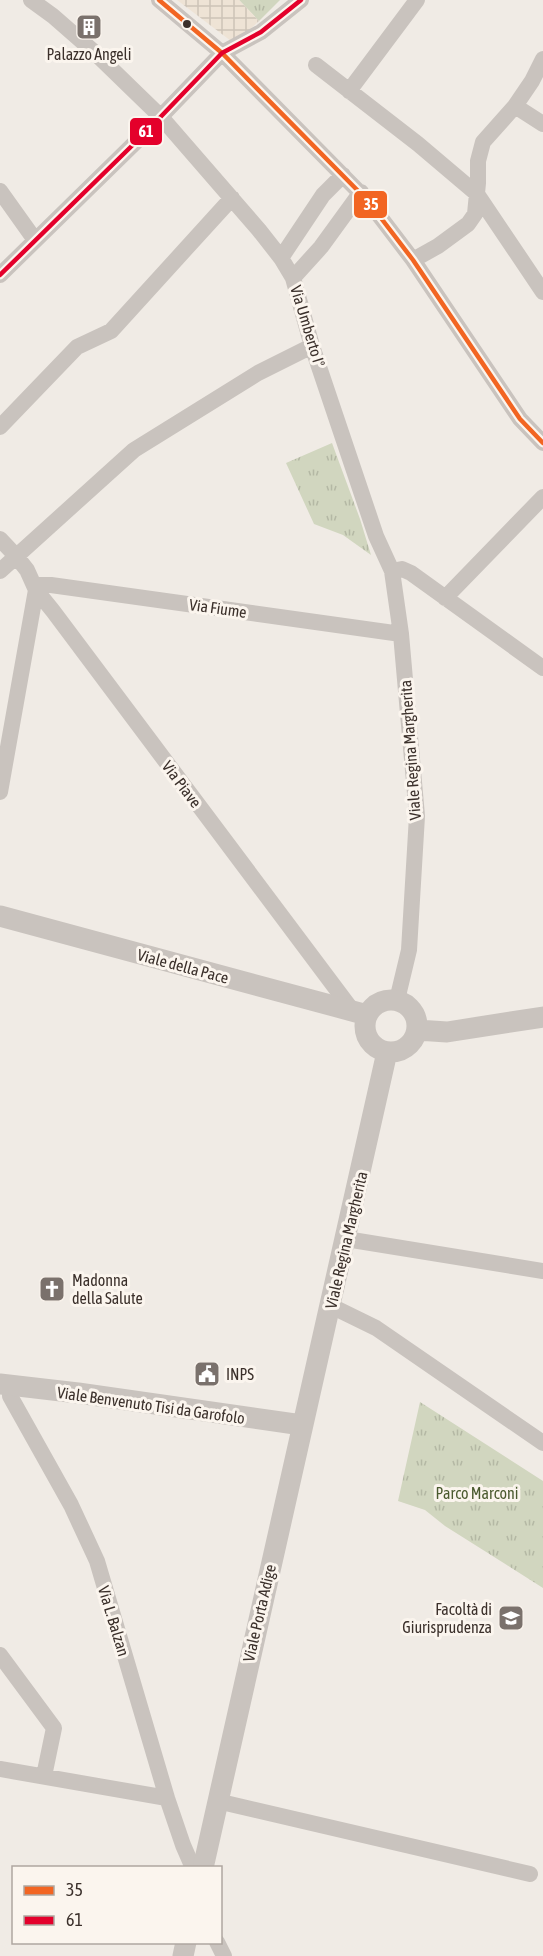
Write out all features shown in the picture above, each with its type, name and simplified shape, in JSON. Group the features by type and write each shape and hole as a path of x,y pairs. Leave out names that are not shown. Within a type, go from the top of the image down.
{"street":[{"name":"Via Umberto I°","path":"30,0 53,16 93,51 161,117 281,258 293,278 312,346 376,536 392,571"},
{"path":"159,0 222,53 361,192 413,260 520,419 543,443"},
{"path":"0,275 161,117 222,53 261,32 301,0"},
{"path":"349,91 417,0"},
{"path":"413,260 438,246 468,224 475,214 478,161 483,142 515,106 532,81 543,59"},
{"path":"316,65 418,144 477,194 543,292"},
{"path":"515,106 543,124"},
{"path":"281,258 323,195 343,175"},
{"path":"0,191 35,240"},
{"path":"293,278 321,247 361,192"},
{"path":"0,427 77,347 111,331 232,198"},
{"path":"0,571 134,450 258,373 312,346"},
{"path":"445,598 543,497"},
{"name":"Via Piave","path":"0,539 27,570 35,588 359,1013"},
{"path":"392,571 402,569 411,573 543,668"},
{"name":"Viale Regina Margherita","path":"392,571 401,634 417,816 409,950 397,1000"},
{"name":"Via Fiume","path":"35,588 51,585 401,634"},
{"path":"0,792 35,588"},
{"name":"Viale della Pace","path":"0,916 359,1013"},
{"path":"397,1000 410,1008 417,1030 410,1044 395,1052 387,1052 373,1045 368,1039 359,1013 379,1002 397,1000"},
{"path":"417,1030 447,1032 543,1017"},
{"name":"Viale Regina Margherita","path":"317,1358 331,1306 387,1052"},
{"path":"346,1239 543,1271"},
{"path":"331,1306 376,1328 543,1443"},
{"name":"Viale Porta Adige","path":"203,1866 317,1358"},
{"name":"Viale Benvenuto Tisi da Garofolo","path":"6,1385 302,1425"},
{"name":"Via L. Balzan","path":"6,1385 97,1561 167,1798 192,1866"},
{"path":"0,1655 54,1728 44,1776"},
{"path":"0,1768 167,1798"},
{"path":"217,1802 530,1874"}],"green space":[{"path":"239,0 280,0 259,21"},
{"path":"332,443 371,555 343,535 314,524 286,463"},
{"name":"Parco Marconi","path":"420,1402 543,1481 543,1588 445,1526 425,1510 398,1501"}],"shaded area":[{"path":"177,0 239,0 259,21 239,39 231,41"}],"transit line":[{"name":"35","path":"159,0 222,53 368,201 413,260 520,419 543,443"},
{"name":"61","path":"0,275 148,130 222,53 261,32 301,0"}],"place":[{"name":"Palazzo Angeli","path":"89,27"},
{"name":"Madonna della Salute","path":"52,1289"},
{"name":"INPS","path":"207,1374"},
{"name":"Facoltà di Giurisprudenza","path":"511,1618"}]}
